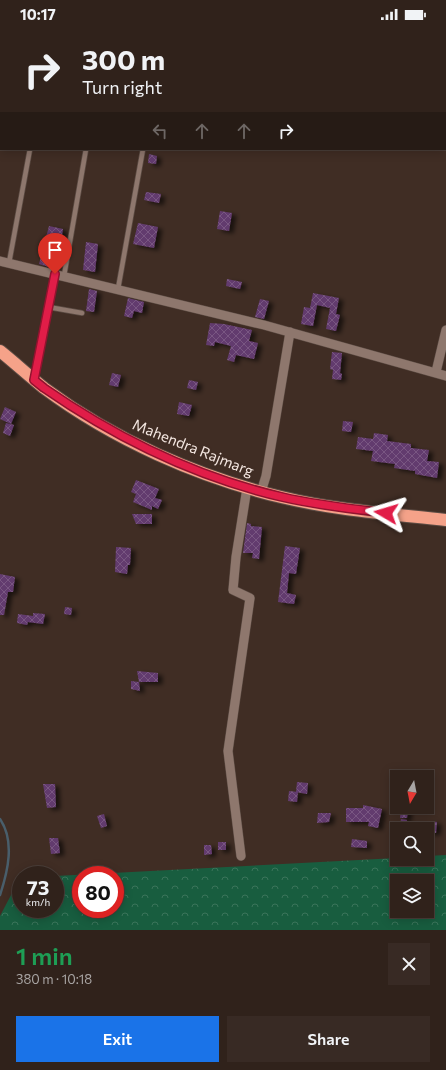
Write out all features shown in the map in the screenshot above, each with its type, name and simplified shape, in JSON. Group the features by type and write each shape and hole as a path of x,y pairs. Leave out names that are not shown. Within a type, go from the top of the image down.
{"highway":[{"name":"Mahendra Rajmarg","path":"0,351 34,380 65,402 136,443 228,483 262,492 330,506 446,520"}],"street":[{"path":"5,262 118,288 290,332 446,376"},
{"path":"436,372 446,330"},
{"path":"262,492 290,332"},
{"path":"240,856 228,751 250,598 233,590 236,557 247,488"}],"lane":[{"path":"5,262 30,150"},
{"path":"34,380 48,307 59,275 86,150"},
{"path":"118,288 143,150"},
{"path":"48,307 82,313"}],"green space":[{"path":"446,855 446,930 0,930 0,916 12,893 12,918 64,918 64,876 72,875 72,918 124,918 124,872 390,858 390,866 434,866 434,856"}],"building":[{"path":"149,154 157,156 156,164 148,163"},
{"path":"146,192 161,194 159,203 144,200"},
{"path":"220,211 232,213 229,231 217,229"},
{"path":"138,223 158,227 154,248 133,244"},
{"path":"49,226 63,229 61,242 58,241 52,268 39,264"},
{"path":"86,242 98,244 95,272 83,270"},
{"path":"227,279 242,282 240,289 226,286"},
{"path":"89,289 97,291 94,312 86,311"},
{"path":"313,293 339,298 336,314 340,315 336,331 326,329 330,308 317,305 313,326 301,324 304,307 310,308"},
{"path":"128,298 144,302 142,313 134,311 132,318 124,316"},
{"path":"260,299 269,301 264,319 255,317"},
{"path":"210,323 224,324 252,330 249,341 258,343 254,359 236,355 234,362 227,360 231,346 215,342 214,346 206,345"},
{"path":"332,352 342,353 340,373 342,374 341,380 332,379 333,370 330,369"},
{"path":"112,373 121,375 118,387 109,385"},
{"path":"189,380 198,382 196,390 187,388"},
{"path":"179,402 192,405 189,416 177,414"},
{"path":"5,407 16,412 11,424 0,419"},
{"path":"343,421 353,422 351,432 342,431"},
{"path":"6,423 14,425 10,436 3,433"},
{"path":"374,433 388,435 387,441 411,444 411,448 429,450 427,461 439,462 437,478 415,474 415,471 394,468 395,464 371,461 373,451 356,449 358,437 373,439"},
{"path":"136,480 159,489 155,498 162,500 158,509 152,506 152,510 133,502 136,494 131,492"},
{"path":"132,514 152,514 152,524 136,524"},
{"path":"247,523 251,524 251,526 262,527 259,559 252,558 253,553 243,553"},
{"path":"285,546 300,548 296,574 289,573 287,593 296,595 294,604 278,602"},
{"path":"116,547 131,548 130,565 128,565 127,574 115,572"},
{"path":"0,574 15,577 13,592 8,592 4,615 0,615"},
{"path":"65,607 72,608 71,615 64,614"},
{"path":"33,613 45,614 43,624 28,622 27,625 17,623 18,614 33,616"},
{"path":"137,671 158,673 158,682 139,682"},
{"path":"131,681 139,682 140,691 131,689"},
{"path":"297,782 308,783 307,794 296,792"},
{"path":"43,784 55,784 56,807 47,808"},
{"path":"289,791 298,792 297,802 288,801"},
{"path":"363,805 382,809 378,828 368,826 369,822 346,822 346,808 363,808"},
{"path":"318,813 331,813 329,822 317,823"},
{"path":"104,814 107,826 101,828 97,816"},
{"path":"400,814 408,814 407,818 400,818"},
{"path":"401,819 407,820 407,822 401,822"},
{"path":"430,821 437,822 436,833 434,833 434,822"},
{"path":"49,838 58,838 60,853 51,854"},
{"path":"352,839 367,841 367,848 351,847"},
{"path":"218,842 226,842 226,850 218,850"},
{"path":"204,845 211,845 212,854 204,855"}],"waterway":[{"path":"0,819 5,828 9,846 9,856 0,895"}],"route":[{"path":"55,274 34,380 44,388 112,431 160,455 228,483 283,498 386,513"}]}
